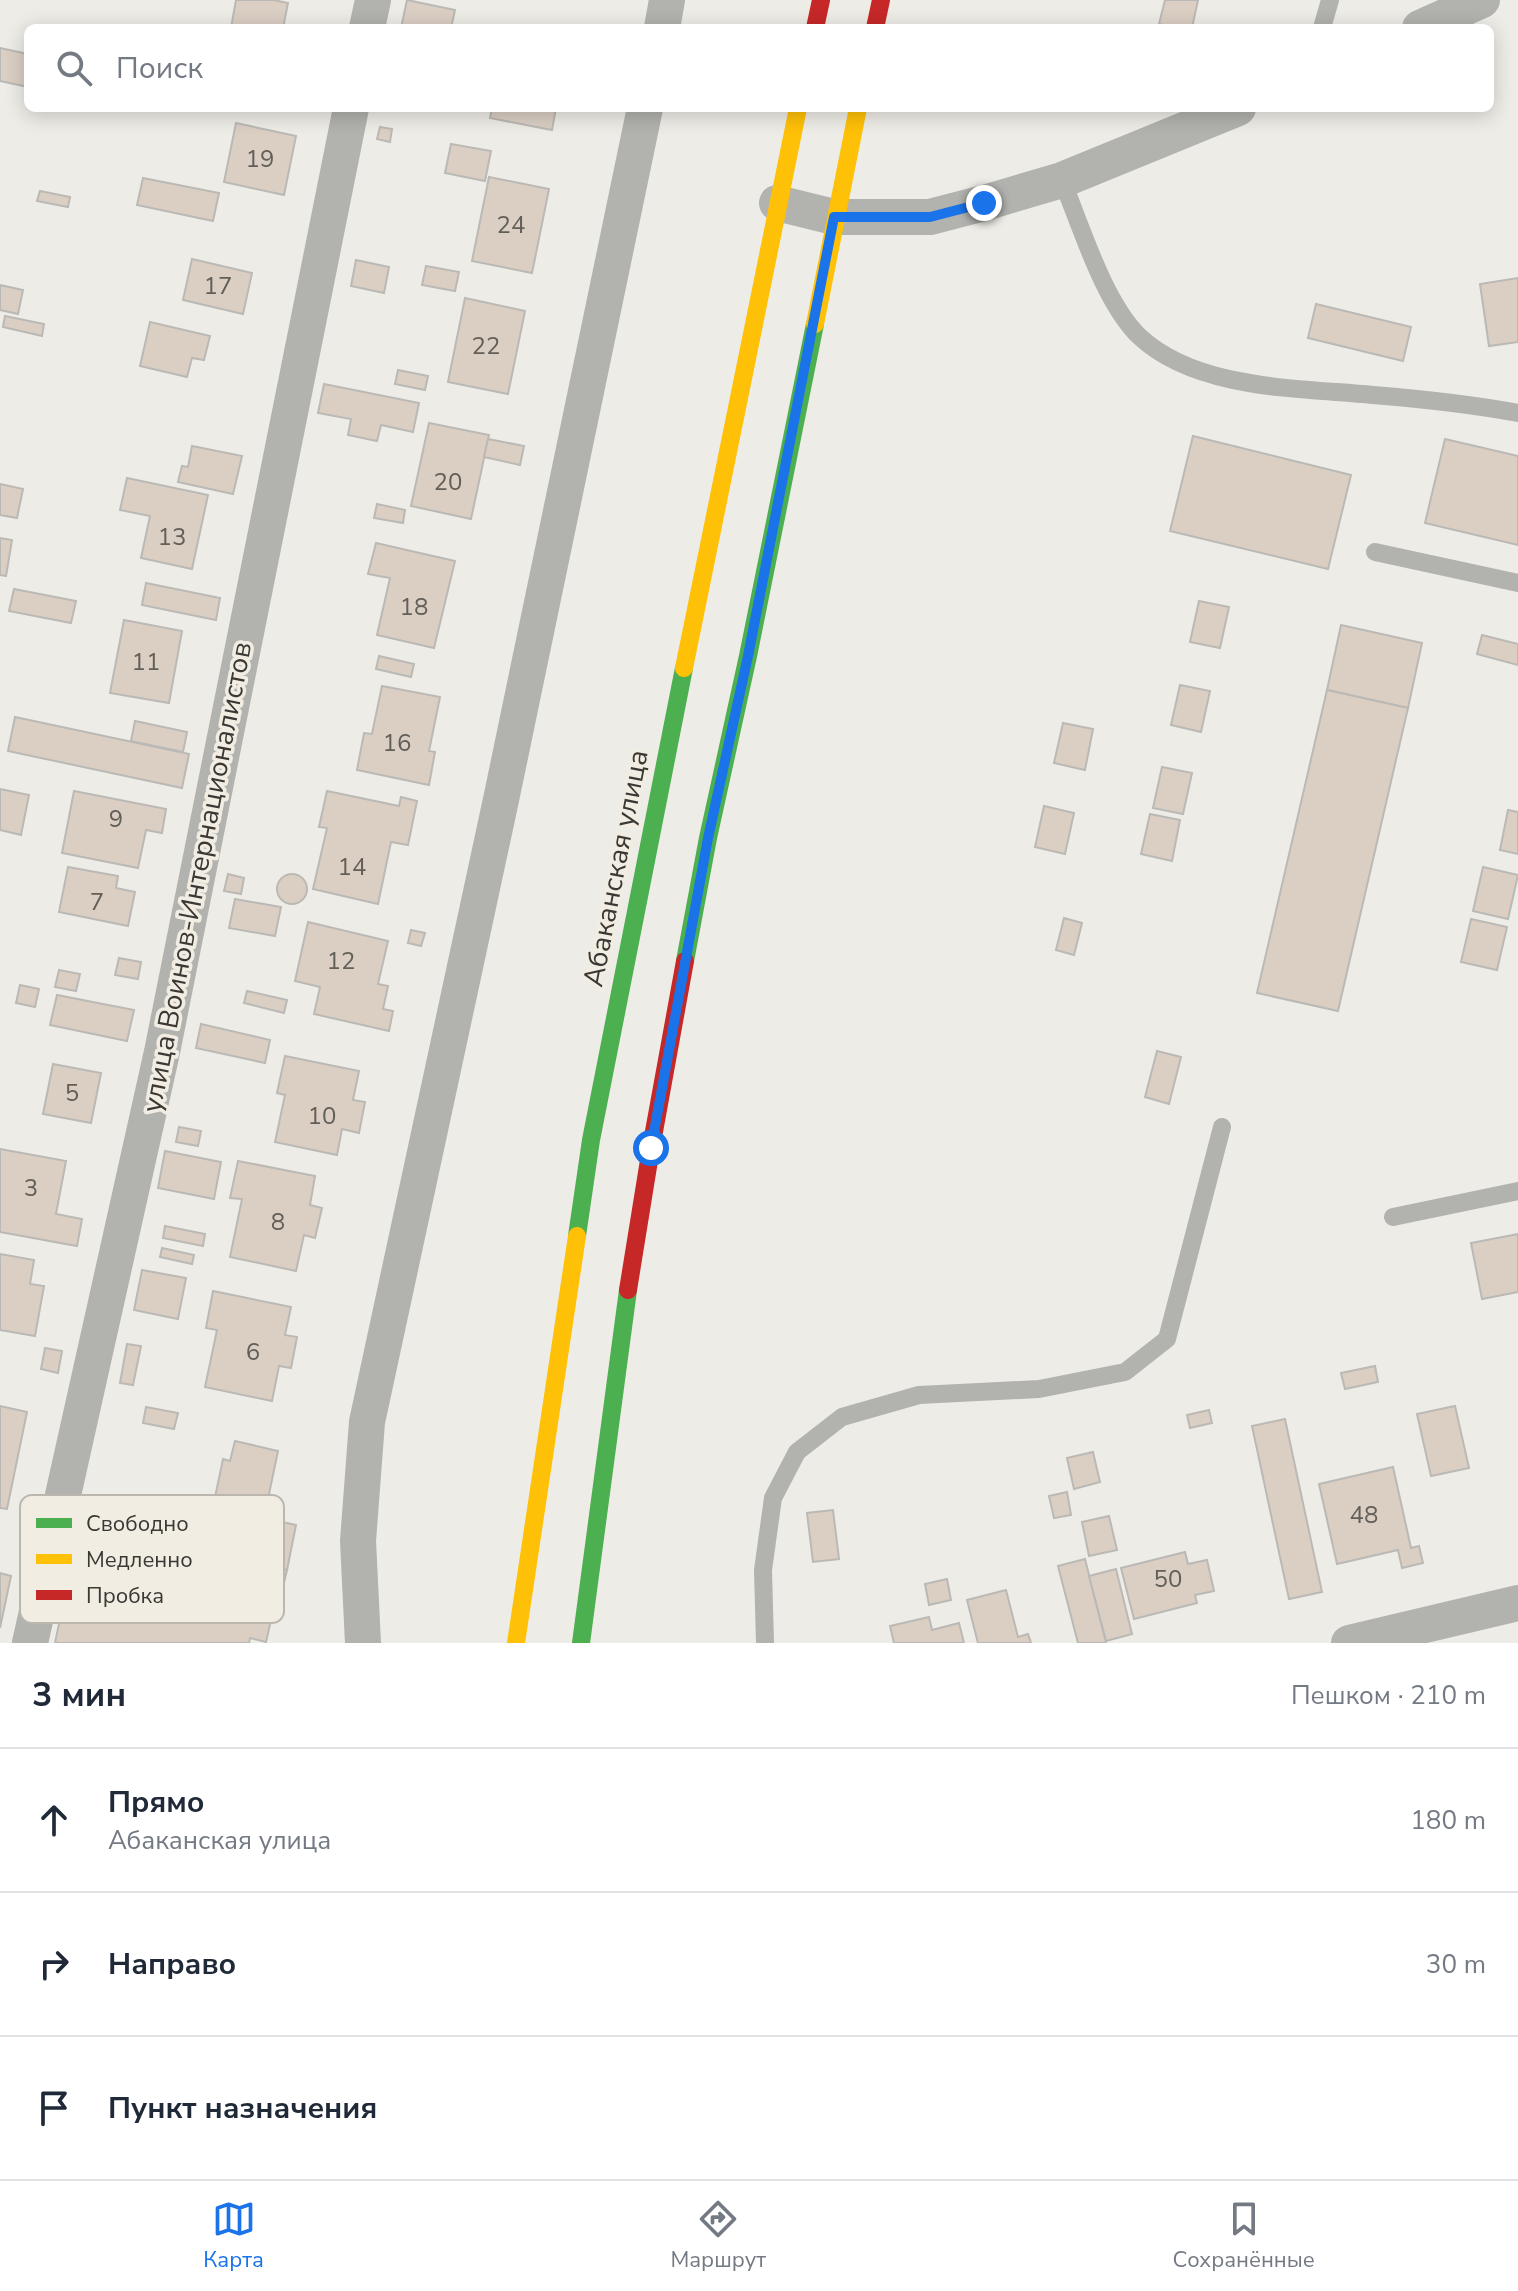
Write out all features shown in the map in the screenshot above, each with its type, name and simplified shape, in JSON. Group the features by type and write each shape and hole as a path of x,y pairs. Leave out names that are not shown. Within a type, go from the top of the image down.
{"main road":[{"path":"816,24 821,0"},
{"path":"876,24 884,3"},
{"name":"Абаканская улица","path":"516,1643 591,1140 797,112"},
{"path":"581,1643 628,1289 651,1148 708,838 748,656 857,112"}],"street":[{"path":"368,24 373,0"},
{"path":"663,24 667,0"},
{"path":"1429,24 1482,0"},
{"name":"улица Воинов-Интернационалистов","path":"63,1495 162,1052 350,112"},
{"path":"363,1643 358,1541 367,1422 644,112"},
{"path":"777,203 834,217 930,217 1062,180 1228,112"},
{"path":"1349,1643 1518,1603"},
{"name":"улица Воинов-Интернационалистов","path":"30,1643 34,1623"}],"lane":[{"path":"1323,24 1330,0"},
{"path":"1062,180 1116,307 1139,336 1162,353 1195,369 1230,379 1475,405 1518,413"},
{"path":"1375,552 1518,583"},
{"path":"765,1643 763,1570 773,1498 797,1452 842,1417 919,1395 1039,1389 1125,1372 1167,1339 1222,1127"},
{"path":"1393,1217 1518,1191"}],"building":[{"path":"236,0 288,3 284,24 232,24"},
{"path":"407,0 455,10 452,24 402,24"},
{"path":"1165,0 1198,0 1193,24 1159,24"},
{"path":"0,48 24,53 24,86 0,81"},
{"path":"491,112 555,112 552,130 490,118"},
{"path":"236,123 296,136 284,195 224,182"},
{"path":"380,127 392,129 390,142 377,139"},
{"path":"451,144 491,151 485,181 445,173"},
{"path":"489,177 549,189 532,273 472,261"},
{"path":"143,178 219,193 213,221 137,205"},
{"path":"40,191 70,197 68,207 37,201"},
{"path":"192,259 252,273 243,314 183,300"},
{"path":"356,260 389,267 384,293 351,286"},
{"path":"426,266 459,272 455,291 422,285"},
{"path":"1518,278 1518,342 1489,346 1480,284"},
{"path":"0,285 23,290 18,314 0,310"},
{"path":"465,298 525,311 508,394 448,382"},
{"path":"1316,304 1411,327 1403,361 1308,338"},
{"path":"5,316 44,324 42,336 3,327"},
{"path":"150,322 210,336 204,360 192,358 187,377 140,366"},
{"path":"398,370 428,376 425,390 395,384"},
{"path":"324,384 419,403 413,432 381,425 377,441 348,435 351,419 318,413"},
{"path":"429,423 489,435 471,519 411,506"},
{"path":"1193,436 1351,475 1328,569 1170,531"},
{"path":"488,439 524,446 520,465 484,457"},
{"path":"1445,439 1518,456 1518,545 1425,523"},
{"path":"192,446 242,456 233,494 178,482 182,466 188,467"},
{"path":"127,478 208,495 192,569 141,558 150,516 120,510"},
{"path":"0,484 23,489 17,518 0,515"},
{"path":"377,504 405,510 403,523 374,518"},
{"path":"0,538 12,540 6,576 0,575"},
{"path":"376,543 455,561 434,648 377,635 390,578 368,574"},
{"path":"146,583 220,598 216,620 142,605"},
{"path":"14,589 76,601 71,623 9,611"},
{"path":"1199,601 1229,607 1220,648 1190,642"},
{"path":"124,620 182,631 169,703 110,693"},
{"path":"1341,625 1422,643 1408,708 1327,690"},
{"path":"1482,635 1518,644 1518,665 1477,654"},
{"path":"379,656 414,664 411,677 376,669"},
{"path":"1180,685 1210,691 1201,732 1171,725"},
{"path":"382,686 440,697 429,751 435,752 429,785 357,770 364,733 372,734"},
{"path":"1327,690 1408,708 1338,1011 1257,993"},
{"path":"15,717 189,754 182,788 8,751"},
{"path":"135,721 187,732 183,752 131,741"},
{"path":"1063,723 1093,729 1085,770 1054,763"},
{"path":"1162,767 1192,773 1183,814 1153,808"},
{"path":"0,789 29,795 21,835 0,830"},
{"path":"74,791 166,809 162,833 146,830 138,868 62,853"},
{"path":"327,791 399,806 401,797 417,801 408,845 391,842 378,904 313,889 327,828 319,827"},
{"path":"1044,806 1074,813 1065,854 1035,847"},
{"path":"1508,810 1518,812 1518,854 1500,850"},
{"path":"1150,814 1180,820 1172,861 1141,854"},
{"path":"68,867 118,876 116,888 135,892 128,926 59,912"},
{"path":"1483,867 1518,875 1508,919 1473,911"},
{"path":"228,874 244,878 241,894 224,891"},
{"path":"292,874 303,878 307,889 303,900 292,904 281,900 277,889 281,878"},
{"path":"235,899 281,907 275,936 229,928"},
{"path":"1064,918 1082,923 1074,955 1056,950"},
{"path":"1471,919 1507,927 1497,970 1461,962"},
{"path":"308,922 388,941 378,984 388,986 383,1009 393,1011 389,1031 314,1014 320,987 295,981"},
{"path":"411,930 425,933 421,946 408,943"},
{"path":"119,958 141,962 138,979 115,975"},
{"path":"59,970 80,974 76,991 55,987"},
{"path":"20,985 39,989 35,1007 16,1003"},
{"path":"247,991 287,1000 284,1013 244,1003"},
{"path":"57,995 134,1010 127,1041 50,1025"},
{"path":"201,1024 270,1040 265,1063 196,1048"},
{"path":"1157,1051 1181,1057 1169,1104 1145,1097"},
{"path":"285,1056 359,1071 353,1100 365,1102 359,1133 342,1129 337,1155 275,1142 285,1095 277,1093"},
{"path":"53,1064 101,1073 91,1123 43,1114"},
{"path":"179,1127 201,1131 198,1146 176,1142"},
{"path":"0,1149 66,1161 56,1214 82,1219 77,1246 0,1232"},
{"path":"165,1151 221,1162 214,1199 158,1188"},
{"path":"238,1161 315,1176 310,1205 322,1208 315,1238 304,1235 296,1271 230,1257 242,1199 230,1198"},
{"path":"165,1226 205,1234 203,1246 163,1238"},
{"path":"1518,1234 1518,1292 1482,1299 1471,1243"},
{"path":"162,1248 194,1255 192,1264 160,1257"},
{"path":"0,1254 34,1260 30,1284 44,1286 35,1336 0,1330"},
{"path":"142,1270 186,1278 178,1319 134,1310"},
{"path":"213,1291 291,1307 285,1335 297,1337 291,1368 279,1366 272,1401 205,1387 217,1330 206,1328"},
{"path":"127,1344 141,1346 133,1385 120,1383"},
{"path":"45,1348 62,1351 58,1373 41,1369"},
{"path":"1375,1366 1378,1382 1345,1389 1341,1373"},
{"path":"0,1406 27,1412 7,1509 0,1508"},
{"path":"1455,1406 1469,1468 1431,1476 1417,1414"},
{"path":"146,1407 178,1413 174,1429 143,1423"},
{"path":"1209,1410 1212,1423 1190,1428 1187,1415"},
{"path":"1285,1419 1322,1592 1289,1599 1252,1426"},
{"path":"235,1441 278,1451 269,1495 216,1495 223,1459 230,1461"},
{"path":"1093,1452 1100,1482 1074,1489 1067,1458"},
{"path":"1393,1467 1411,1548 1419,1546 1423,1563 1402,1568 1398,1550 1337,1564 1319,1484"},
{"path":"1067,1492 1071,1515 1054,1518 1049,1496"},
{"path":"833,1510 839,1559 813,1562 807,1513"},
{"path":"1109,1516 1117,1550 1089,1556 1082,1522"},
{"path":"284,1522 296,1525 287,1570 284,1569"},
{"path":"1185,1552 1188,1564 1207,1560 1214,1591 1195,1595 1197,1603 1134,1619 1121,1568"},
{"path":"1085,1559 1104,1643 1078,1643 1058,1566"},
{"path":"1116,1569 1132,1634 1106,1641 1089,1576"},
{"path":"0,1573 11,1576 0,1628"},
{"path":"947,1579 951,1600 929,1605 925,1584"},
{"path":"1006,1590 1018,1637 1028,1634 1031,1643 978,1643 967,1600"},
{"path":"929,1617 932,1630 959,1623 964,1643 894,1643 890,1626"},
{"path":"59,1623 270,1623 266,1642 250,1638 249,1643 55,1643"}],"traffic: fast":[{"path":"685,961 815,324"},
{"path":"577,1236 591,1140 684,668"},
{"path":"581,1643 628,1290"}],"traffic: slow":[{"path":"684,668 797,112"},
{"path":"815,324 857,112"},
{"path":"516,1643 577,1236"}],"traffic: jam":[{"path":"816,24 821,0"},
{"path":"876,24 881,0"},
{"path":"628,1290 685,961"}],"route":[{"path":"651,1148 708,838 748,656 834,217 930,217 984,203"}]}
